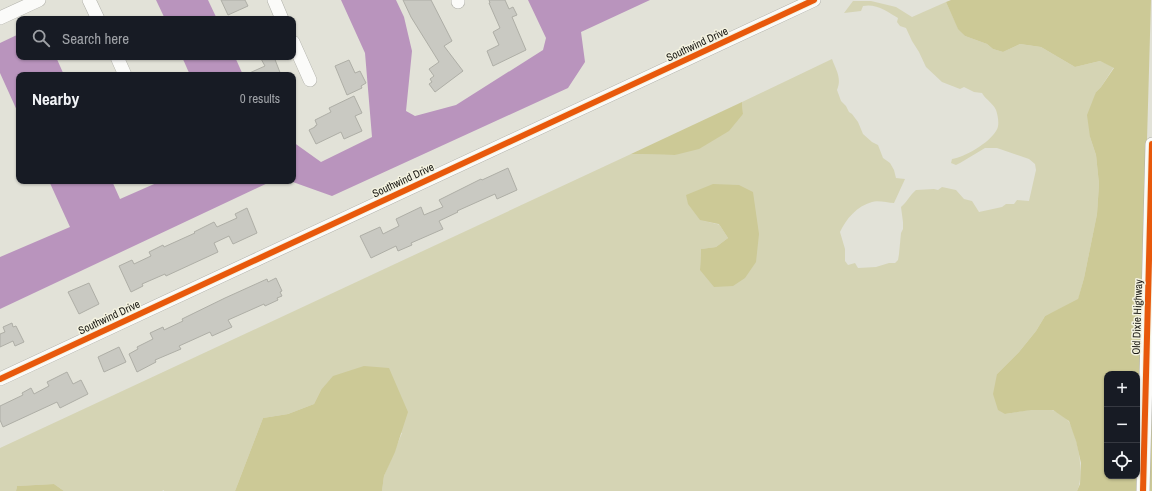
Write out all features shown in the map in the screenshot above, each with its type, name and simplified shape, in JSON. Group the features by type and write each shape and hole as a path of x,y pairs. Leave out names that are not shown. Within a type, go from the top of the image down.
{"street":[{"path":"0,18 39,0"},
{"path":"89,0 97,16"},
{"path":"274,0 281,16"},
{"name":"Southwind Drive","path":"0,379 814,0"},
{"path":"296,49 310,80"},
{"path":"118,60 124,72"},
{"name":"Old Dixie Highway","path":"1143,491 1152,144"}],"green space":[{"path":"853,1 871,1 896,7 912,17 946,2 958,28 965,36 987,44 993,49 1003,52 1020,44 1041,47 1075,67 1100,61 1114,67 1096,92 1090,137 1096,155 1099,184 1097,214 1078,300 1045,316 1036,331 1019,352 997,374 1005,414 1034,409 1046,409 1056,412 1068,420 1078,447 1080,476 1077,491 382,491 384,476 402,433 321,390 314,404 288,414 263,418 235,491 64,491 54,484 17,486 16,491 0,491 0,448 631,154 675,155 743,114 742,102 832,59 839,78 837,90 841,101 858,122 863,134 878,145 883,158 890,163 894,170 896,178 905,179 894,203 877,201 872,202 857,210 845,222 840,232 845,249 845,261 848,265 855,263 858,268 876,267 889,263 895,263 898,260 901,233 903,229 901,207 916,190 938,190 942,187 956,190 964,199 972,201 979,212 1002,207 1006,204 1014,204 1017,200 1029,201 1036,170 1035,164 1029,159 997,148 985,148 956,165 951,163 952,159 957,158 982,145 993,136 997,129 998,121 996,110 982,93 974,92 964,87 960,89 942,82 926,67 906,28 900,26 897,22 898,18 890,13 868,5 863,6 861,11 844,13","holes":["719,225 759,234 700,270 701,249 716,247 728,238"]}],"shaded area":[{"path":"156,0 208,0 216,16 164,16"},
{"path":"341,0 396,0 404,17 412,51 406,111 415,116 456,105 543,50 546,38 528,0 650,0 581,32 585,62 568,88 332,196 296,183 296,144 321,162 372,137 365,53"},
{"path":"951,0 1151,0 1140,386 1140,371 1104,371 1104,479 1137,479 1137,491 1077,491 1080,484 1081,463 1076,441 1069,421 1053,410 1031,410 1005,414 998,410 993,394 997,374 1019,352 1036,331 1045,316 1078,299 1084,278 1097,214 1099,184 1096,155 1090,137 1087,115 1096,92 1114,68 1100,61 1075,67 1041,47 1020,44 1003,52 965,36 958,29 946,2"},
{"path":"16,35 16,60 57,60 63,72 16,72 16,108 0,73 0,43"},
{"path":"183,60 236,60 242,72 189,72"},
{"path":"742,102 743,114 729,131 699,149 675,155 631,154"},
{"path":"50,184 113,184 120,199 154,184 266,184 0,309 0,257 70,227"},
{"path":"713,184 739,185 753,192 759,234 756,262 745,278 733,286 714,287 700,270 701,249 716,247 728,238 719,224 700,220 688,204 686,195"},
{"path":"1152,329 1152,491 1148,491"},
{"path":"364,366 389,368 408,412 395,452 384,476 382,491 235,491 263,418 288,414 314,404 321,390 333,376"},
{"path":"54,484 64,491 16,491 17,486"}],"building":[{"path":"221,0 245,0 248,6 228,15"},
{"path":"403,0 431,0 452,41 444,46 463,71 435,92 429,84 432,82 430,79 434,76 429,69 439,62 411,17"},
{"path":"489,0 505,0 509,9 513,7 517,15 512,17 526,50 493,66 487,51 499,45 493,32 500,28"},
{"path":"262,60 275,60 280,72 252,72 265,66"},
{"path":"349,60 355,73 360,71 366,83 361,86 362,88 347,95 335,66"},
{"path":"354,96 362,113 355,116 362,131 344,139 341,132 316,144 309,130 317,125 315,120 331,112 329,108"},
{"path":"508,168 517,190 497,199 495,194 457,211 458,212 439,221 443,229 411,243 412,245 398,251 396,246 371,258 360,236 380,227 383,234 399,226 396,219 421,207 424,215 443,207 439,200 481,179 482,180"},
{"path":"247,208 257,233 233,244 229,236 214,243 218,252 166,276 165,274 142,284 143,286 131,292 119,266 132,260 134,264 151,256 149,252 195,233 194,232 214,222 217,227 237,218 235,214"},
{"path":"276,278 282,291 280,292 282,296 277,298 278,300 265,306 264,304 228,320 232,327 212,336 210,332 179,346 181,349 155,360 156,362 137,372 129,354 138,349 137,347 153,339 150,333 163,327 164,330 183,321 182,319 225,298 267,279 268,282"},
{"path":"89,283 99,304 79,314 68,292"},
{"path":"12,323 13,327 16,326 24,342 15,346 13,341 0,347 0,334 5,332 3,327"},
{"path":"119,347 126,362 104,372 98,357"},
{"path":"67,372 73,384 81,380 88,394 60,408 57,402 3,427 0,420 0,406 23,395 22,393 31,388 34,394 49,386 47,382"}],"cycle path":[{"path":"0,379 814,0"},
{"path":"1143,491 1152,144"}]}
